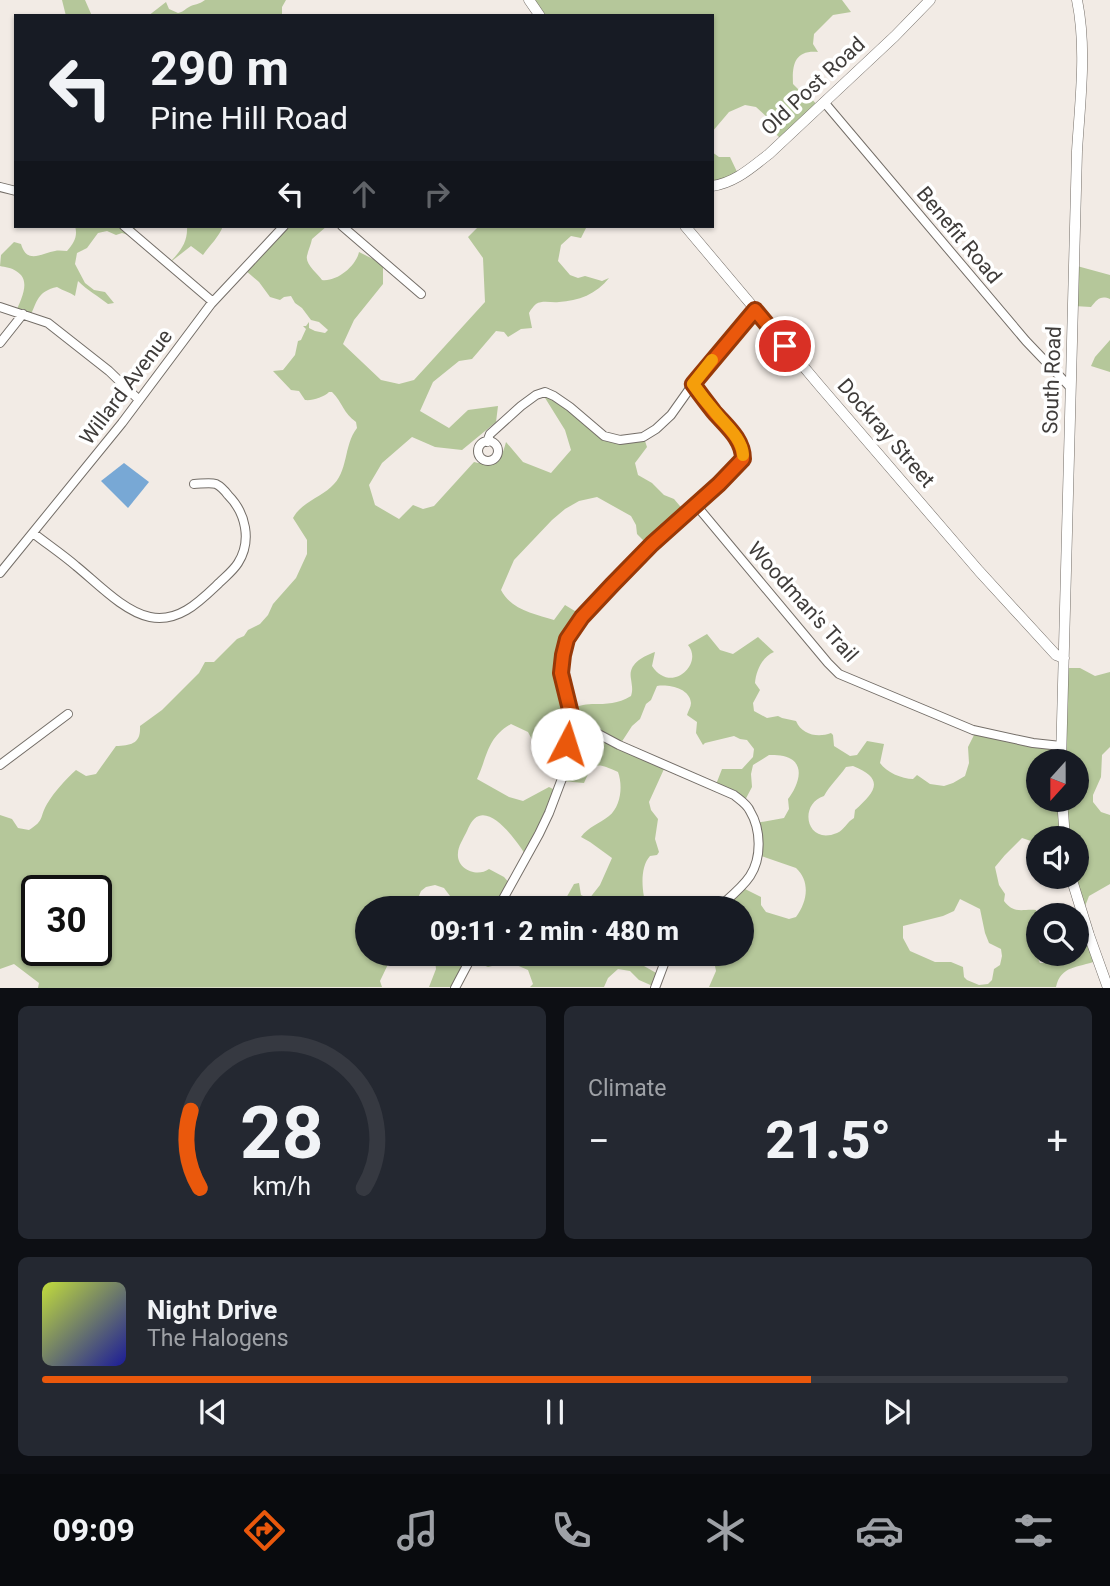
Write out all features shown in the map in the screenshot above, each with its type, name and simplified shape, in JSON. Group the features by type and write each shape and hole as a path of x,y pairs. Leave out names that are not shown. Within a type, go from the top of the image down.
{"street":[{"name":"Old Post Road","path":"714,185 747,172 796,130 930,0"},
{"name":"South Road","path":"1061,746 1082,30 1077,0"},
{"name":"Benefit Road","path":"824,102 1026,341 1070,387"},
{"path":"126,228 213,302"},
{"name":"Willard Avenue","path":"0,573 139,400 213,302 282,228"},
{"path":"344,228 421,294"},
{"name":"Dockray Street","path":"687,228 1006,602 1056,655 1064,657"},
{"path":"0,307 48,323 109,371 139,400"},
{"path":"487,442 490,434 521,405 545,392 570,407 604,436 620,440 642,437 671,415 693,384 755,310"},
{"path":"0,343 23,314"},
{"path":"505,896 539,834 562,776 572,720 561,673 567,639 582,617 652,544 743,459 743,450 735,435 693,384"},
{"path":"33,533 113,597 139,614 165,618 184,613 202,600 238,564 246,534 244,519 225,491 215,484 194,484"},
{"name":"Woodman's Trail","path":"696,505 839,674 973,730 1061,746"},
{"path":"0,765 68,714"},
{"path":"572,720 619,745 734,795 749,808 755,821 758,854 749,877 730,896"},
{"path":"1075,889 1108,988"},
{"path":"455,988 467,966"},
{"path":"655,988 663,966"}],"green space":[{"path":"62,0 85,0 91,14 66,14"},
{"path":"205,0 286,0 282,14 151,14 166,2 169,9 178,13"},
{"path":"528,0 842,0 851,12 833,15 814,34 813,44 818,52 804,53 796,60 793,84 819,107 782,140 770,128 768,118 756,107 745,105 729,112 714,130 714,14 537,14"},
{"path":"714,153 719,157 730,157 739,176 714,186"},
{"path":"75,228 135,228 137,238 107,231 98,233 87,248 77,253 75,264 85,283 94,290 105,292 114,303 108,304 78,281 75,296 57,287 42,294 30,317 16,312 24,290 23,279 14,270 0,266 1,255 14,242 21,244 31,256 67,251 76,233"},
{"path":"187,228 222,228 203,255 191,246 168,264 182,247"},
{"path":"283,228 325,228 312,239 307,256 310,266 322,280 345,272 354,263 359,252 375,260 383,259 383,284 354,320 343,344 381,380 399,384 414,380 485,302 483,258 468,237 477,228 586,228 581,238 571,236 561,245 558,261 570,275 578,278 585,276 602,281 609,278 599,288 580,298 536,304 529,313 532,328 521,329 508,337 504,332 496,331 472,359 459,361 433,382 420,411 449,428 468,410 498,406 496,422 462,450 435,447 412,437 382,463 369,485 375,505 399,519 413,505 423,509 434,506 474,462 496,462 502,455 506,442 523,462 551,473 571,450 565,430 542,393 553,397 603,437 644,438 647,447 635,463 638,475 652,483 664,495 674,499 685,512 650,547 637,534 631,516 597,497 579,501 552,520 514,560 501,590 517,607 539,616 554,620 565,605 583,616 567,639 562,662 569,709 586,704 612,703 631,696 631,674 634,665 655,652 652,666 668,678 676,677 689,668 692,660 688,645 707,634 720,650 733,654 758,637 774,652 760,665 755,683 760,690 753,703 754,711 767,718 778,716 796,721 802,729 811,734 831,733 834,746 850,756 857,755 867,741 884,744 880,763 886,769 904,778 913,779 917,775 930,784 944,786 965,776 969,763 968,747 975,733 1059,747 1064,668 1080,668 1095,676 1110,672 1110,747 1102,755 1101,777 1093,795 1093,802 1101,812 1110,815 1110,884 1089,896 1086,903 1078,903 1074,889 1089,889 1089,826 1026,826 1026,839 1022,838 995,867 999,885 1005,894 1004,901 1011,908 1026,910 1026,966 1078,966 1066,971 1056,987 709,987 716,971 715,966 754,966 754,896 731,896 741,887 761,897 761,905 766,912 789,919 796,917 803,905 806,892 804,879 796,868 758,855 756,823 784,818 789,809 788,799 799,773 796,763 791,759 769,755 753,765 752,787 743,804 715,787 722,769 742,769 753,757 754,749 747,740 734,736 703,745 696,733 697,722 687,715 691,704 687,694 678,688 657,686 640,719 619,746 664,769 649,802 658,819 655,839 659,852 650,856 644,867 644,896 591,896 600,885 612,858 581,837 609,816 616,807 621,789 618,772 597,766 584,783 561,781 563,770 542,758 528,732 511,724 493,741 477,779 509,797 523,801 549,787 557,791 527,857 500,823 493,818 479,816 471,823 461,843 458,859 460,864 473,872 489,869 504,877 511,885 505,896 450,896 444,888 435,885 426,887 419,896 355,896 355,966 387,966 380,981 382,987 38,988 39,983 14,964 0,969 0,815 12,819 18,828 29,830 34,827 53,795 76,770 86,776 96,774 116,746 137,740 140,726 162,710 199,673 205,662 214,662 237,639 260,624 296,578 307,554 307,540 293,518 301,508 337,481 341,474 357,428 356,422 332,392 305,400 299,391 291,390 273,371 283,370 295,355 298,341 306,329 303,326 309,322 309,328 315,331 325,333 328,330 319,322 311,320 291,296 280,300 270,297 259,282 245,270","holes":["853,766 870,776 874,786 868,797 855,810 854,818 837,833 818,834 809,822 811,807 816,800 824,796 846,767","960,899 980,909 989,943 1001,949 1002,956 1000,965 994,969 992,980 988,984 979,985 967,980 963,967 951,962 935,962 910,951 903,938 903,926 954,911"]},
{"path":"1077,266 1110,275 1110,299 1101,298 1091,307 1074,306"},
{"path":"1110,340 1110,372 1091,366 1095,357"},
{"path":"579,883 583,896 567,896 574,884"},
{"path":"1089,941 1096,961 1089,963"},
{"path":"436,966 467,966 455,987 429,987"},
{"path":"519,966 644,966 658,974 655,987 639,980 630,971 618,969 608,978 604,987 530,987 533,984 528,970"}],"water":[{"path":"124,463 149,482 128,508 101,481"}],"slow traffic":[{"path":"712,360 693,384 735,435 743,455"}],"route":[{"path":"567,744 573,722 561,673 567,639 582,617 652,544 743,459 743,450 735,435 693,384 755,310 785,346"}]}
